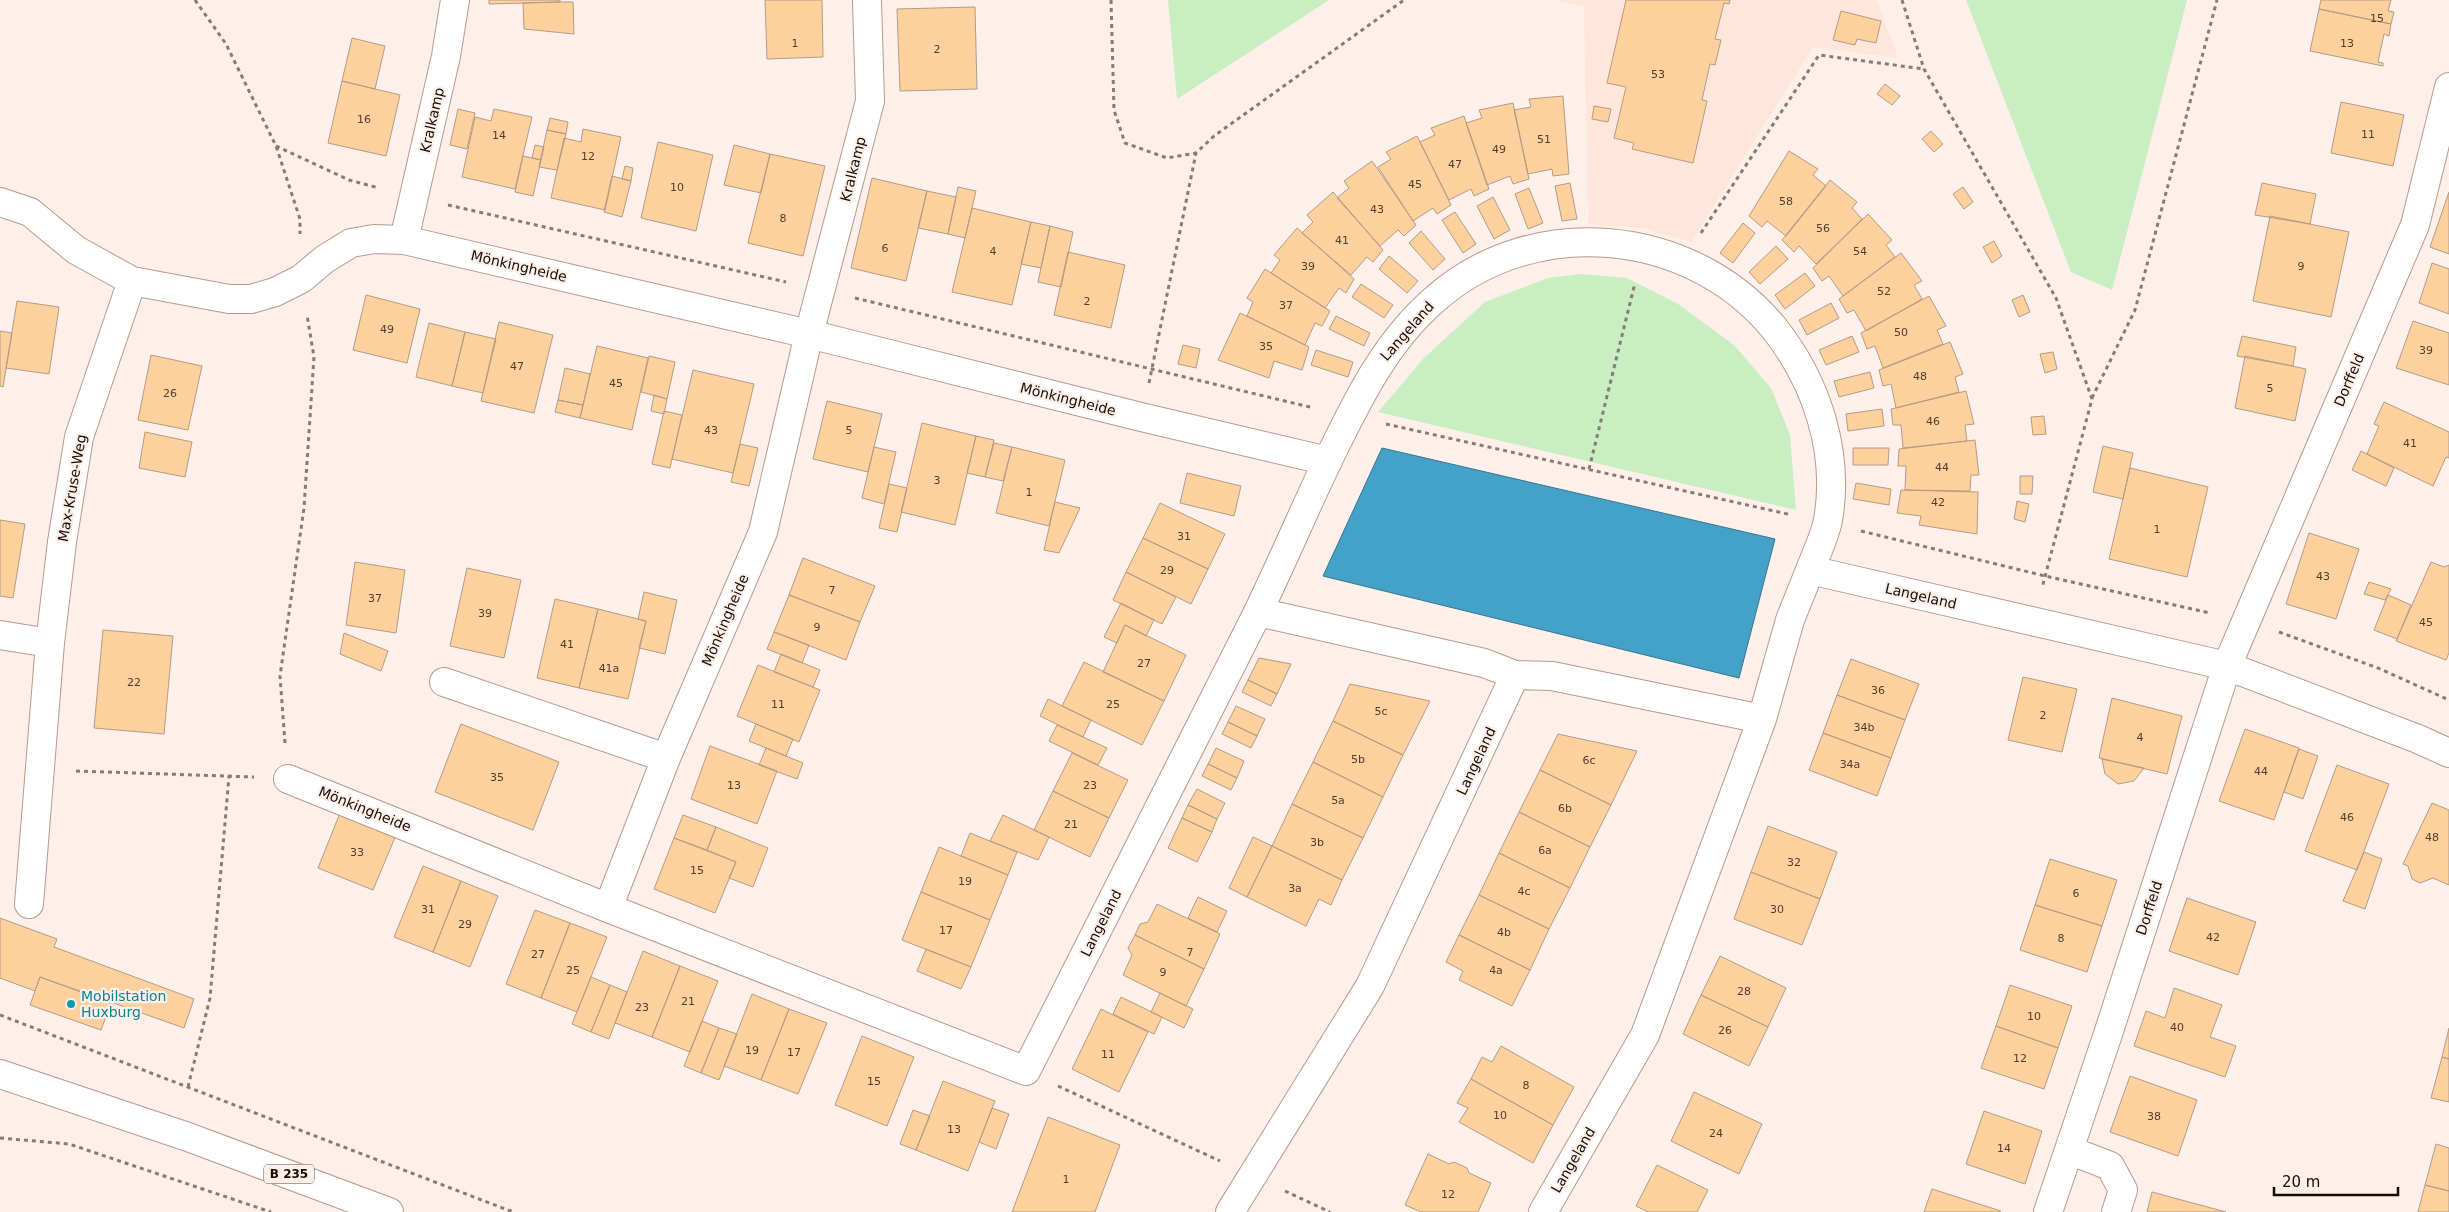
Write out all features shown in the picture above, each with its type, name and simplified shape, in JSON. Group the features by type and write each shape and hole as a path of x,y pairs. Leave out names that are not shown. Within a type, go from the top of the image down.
{"street":[{"name":"Kralkamp","path":"404,240 446,56 455,0"},
{"name":"Kralkamp","path":"809,334 870,102 867,0"},
{"name":"Dorffeld","path":"2048,1212 2227,666 2415,225 2449,87"},
{"path":"0,202 30,212 76,250 132,282 229,299 251,298 275,292 301,279 325,259 351,243 374,239 404,240"},
{"name":"Mönkingheide","path":"404,240 809,334 1141,417 1328,461"},
{"name":"Langeland","path":"1026,1071 1258,612 1369,377 1404,331 1434,299 1465,277 1504,257 1550,244 1601,241 1644,247 1684,260 1715,276 1768,321 1792,350 1811,386 1826,436 1831,483 1828,523 1790,620 1762,720 1645,1035 1543,1212"},
{"name":"Max-Kruse-Weg","path":"29,904 50,643 62,542 79,437 132,282"},
{"name":"Mönkingheide","path":"608,908 666,758 764,532 809,334"},
{"name":"Langeland","path":"1810,570 2032,622"},
{"path":"1258,612 1484,663 1515,676 1552,676 1762,720"},
{"path":"2032,622 2227,666 2418,739 2449,753"},
{"path":"0,635 50,643"},
{"name":"Langeland","path":"1230,1212 1370,986 1515,676"},
{"path":"444,682 666,758"},
{"name":"Mönkingheide","path":"288,778 608,908 1026,1071"},
{"name":"B 235","path":"0,1074 188,1137 389,1212"},
{"path":"2068,1150 2110,1166 2123,1190 2116,1212"}],"path":[{"path":"39,769 288,778 280,676 304,508 314,357 301,279 300,218 276,146 226,44 195,0"},
{"path":"1111,0 1114,110 1125,143 1167,158 1196,153 1214,136 1404,0"},
{"path":"1902,0 1924,69 2056,298 2092,399"},
{"path":"2032,622 2092,399 2135,310 2217,0"},
{"path":"1684,260 1819,55 1924,69"},
{"path":"276,146 349,180 414,198 822,290 1152,371 1828,523 2045,576 2246,621 2378,668 2449,700"},
{"path":"1141,417 1196,153"},
{"path":"1589,469 1644,247"},
{"path":"188,1087 210,998 229,776"},
{"path":"0,1015 513,1212"},
{"path":"1026,1071 1330,1212"},
{"path":"0,1138 69,1144 271,1212"}],"shaded area":[{"path":"1555,0 1877,0 1898,58 1813,47 1691,242 1643,228 1588,224 1584,7"}],"green space":[{"path":"1168,0 1329,0 1177,99"},
{"path":"1966,0 2187,0 2112,290 2071,272"},
{"path":"1582,274 1627,278 1678,304 1734,345 1771,388 1790,435 1796,510 1378,412 1424,358 1485,302 1548,278"}],"water":[{"path":"1382,448 1775,539 1739,678 1323,576"}],"building":[{"path":"489,0 560,0 560,2 489,4"},
{"path":"765,0 822,0 823,57 767,59"},
{"path":"1626,0 1730,0 1729,4 1724,3 1715,39 1721,40 1715,65 1710,64 1702,100 1707,101 1693,163 1632,149 1634,143 1614,138 1626,87 1607,83"},
{"path":"2321,0 2391,0 2388,11 2394,12 2391,24 2319,9"},
{"path":"573,2 574,34 524,29 523,3"},
{"path":"975,7 977,89 900,91 897,9"},
{"path":"2319,9 2391,24 2389,36 2384,34 2378,62 2383,63 2383,66 2310,51"},
{"path":"1841,11 1881,21 1876,43 1857,39 1855,45 1833,40"},
{"path":"352,38 385,46 375,89 342,81"},
{"path":"342,81 400,95 386,156 328,143"},
{"path":"1885,84 1900,96 1892,105 1877,94"},
{"path":"1563,96 1569,174 1553,176 1552,169 1528,174 1514,110 1531,107 1529,99"},
{"path":"2341,102 2404,115 2393,166 2331,153"},
{"path":"1513,103 1529,179 1513,184 1510,176 1487,185 1466,123 1482,118 1479,110"},
{"path":"1594,106 1611,109 1608,122 1592,119"},
{"path":"458,109 475,113 467,149 450,145"},
{"path":"494,109 532,117 515,189 462,177 475,117 491,121"},
{"path":"1464,116 1489,189 1474,196 1471,189 1449,200 1420,142 1435,135 1431,128"},
{"path":"550,118 568,122 566,134 547,130"},
{"path":"583,129 621,137 605,210 551,198 564,138 581,142"},
{"path":"547,130 566,134 557,170 539,167"},
{"path":"1931,131 1943,144 1934,152 1922,139"},
{"path":"1417,136 1451,205 1437,214 1433,208 1413,221 1378,167 1391,159 1386,152"},
{"path":"658,142 713,155 696,231 641,218"},
{"path":"535,145 544,147 541,160 532,158"},
{"path":"734,145 770,154 761,193 724,185"},
{"path":"1789,151 1818,169 1813,175 1826,186 1786,236 1767,221 1762,227 1749,216"},
{"path":"770,154 825,166 803,256 748,243"},
{"path":"523,156 541,160 533,196 515,192"},
{"path":"1372,161 1416,225 1404,236 1398,230 1380,246 1337,198 1349,188 1344,181"},
{"path":"625,166 633,168 631,181 622,179"},
{"path":"612,176 631,181 622,217 604,212"},
{"path":"872,178 927,191 906,281 851,268"},
{"path":"1830,180 1857,202 1852,208 1862,219 1816,264 1799,246 1794,252 1782,240"},
{"path":"1570,183 1577,219 1562,221 1555,186"},
{"path":"2262,183 2316,194 2310,224 2255,215"},
{"path":"958,187 976,191 965,238 948,234"},
{"path":"1963,187 1973,202 1964,209 1953,194"},
{"path":"1529,188 1543,223 1528,229 1515,194"},
{"path":"927,191 956,197 948,234 918,228"},
{"path":"1333,192 1383,250 1373,262 1367,257 1351,275 1302,233 1313,222 1307,215"},
{"path":"2449,192 2449,254 2430,247"},
{"path":"1493,197 1510,230 1494,239 1477,206"},
{"path":"972,208 1031,222 1012,305 952,292"},
{"path":"1455,212 1476,244 1463,253 1442,220"},
{"path":"1868,214 1892,240 1886,245 1895,257 1843,296 1829,276 1822,281 1813,268"},
{"path":"2270,216 2349,232 2331,317 2253,301"},
{"path":"1031,222 1050,226 1041,268 1021,264"},
{"path":"1743,223 1755,233 1733,263 1720,253"},
{"path":"1050,226 1073,232 1061,287 1038,282"},
{"path":"1297,228 1354,279 1346,293 1339,288 1325,308 1271,273 1280,260 1274,255"},
{"path":"1421,231 1445,259 1433,270 1409,243"},
{"path":"1994,241 2002,256 1992,263 1983,247"},
{"path":"1776,246 1788,259 1760,284 1749,272"},
{"path":"1068,252 1125,265 1111,328 1054,315"},
{"path":"1901,253 1922,281 1914,285 1922,299 1866,331 1854,310 1847,313 1839,299"},
{"path":"1389,256 1418,281 1407,293 1379,269"},
{"path":"2432,263 2449,269 2449,314 2419,303"},
{"path":"1265,269 1330,311 1322,326 1315,323 1305,345 1247,316 1253,302 1247,298"},
{"path":"1805,273 1815,286 1785,309 1775,295"},
{"path":"1361,284 1393,305 1384,318 1352,297"},
{"path":"366,295 420,309 407,363 353,350"},
{"path":"2023,295 2030,312 2019,317 2012,300"},
{"path":"1929,296 1946,326 1937,330 1943,344 1883,368 1875,346 1867,349 1861,333"},
{"path":"17,301 59,307 49,374 6,368"},
{"path":"1831,303 1839,318 1807,335 1799,320"},
{"path":"1240,313 1309,347 1302,370 1274,361 1269,378 1218,360"},
{"path":"1336,316 1370,333 1364,346 1329,329"},
{"path":"2413,321 2449,333 2449,385 2396,368"},
{"path":"499,322 553,335 534,413 481,401"},
{"path":"429,323 465,332 452,386 416,377"},
{"path":"0,331 12,333 3,387 0,386"},
{"path":"465,332 496,339 483,393 452,386"},
{"path":"1852,336 1859,352 1826,365 1819,350"},
{"path":"2242,336 2296,347 2293,366 2237,356"},
{"path":"1950,342 1963,374 1955,377 1959,392 1896,408 1891,384 1883,386 1879,370"},
{"path":"1183,345 1200,349 1196,368 1178,364"},
{"path":"597,346 648,358 632,430 580,418"},
{"path":"1316,350 1353,362 1348,377 1311,365"},
{"path":"2053,352 2057,369 2045,373 2040,354"},
{"path":"151,355 202,366 188,430 138,420"},
{"path":"649,356 675,362 667,399 641,392"},
{"path":"2245,356 2306,369 2295,421 2235,408"},
{"path":"565,368 590,374 583,405 558,400"},
{"path":"693,370 754,384 733,473 672,459"},
{"path":"1870,372 1874,388 1839,397 1834,381"},
{"path":"1966,391 1974,424 1965,425 1967,441 1903,448 1901,425 1893,425 1891,409"},
{"path":"654,395 667,399 664,414 651,411"},
{"path":"558,400 583,405 580,418 555,412"},
{"path":"827,401 882,414 868,472 813,459"},
{"path":"2384,402 2449,432 2449,458 2446,457 2433,486 2367,454 2379,426 2374,424"},
{"path":"1882,409 1884,426 1848,431 1846,414"},
{"path":"664,411 682,415 670,468 652,464"},
{"path":"2044,416 2046,434 2033,435 2031,417"},
{"path":"922,423 976,436 955,525 901,512"},
{"path":"145,432 192,442 185,477 139,468"},
{"path":"976,436 994,440 985,477 967,473"},
{"path":"1975,440 1979,475 1971,475 1970,491 1905,490 1906,466 1898,466 1899,449"},
{"path":"994,443 1012,447 1003,481 985,477"},
{"path":"740,444 758,448 749,486 731,482"},
{"path":"2103,446 2133,453 2123,499 2093,492"},
{"path":"874,447 896,452 884,504 862,498"},
{"path":"1012,447 1065,460 1049,526 996,513"},
{"path":"1853,448 1889,448 1888,465 1853,465"},
{"path":"2361,451 2394,468 2386,486 2352,470"},
{"path":"2130,468 2208,487 2187,577 2109,559"},
{"path":"1187,473 1241,486 1234,516 1180,503"},
{"path":"2020,476 2033,476 2032,494 2020,494"},
{"path":"1856,483 1891,489 1889,505 1853,499"},
{"path":"889,484 907,488 897,532 879,528"},
{"path":"1901,490 1978,492 1977,534 1919,525 1921,516 1897,513"},
{"path":"2017,501 2029,504 2025,522 2014,519"},
{"path":"1055,502 1080,508 1059,553 1044,550"},
{"path":"1160,503 1225,534 1208,569 1143,538"},
{"path":"0,520 25,524 13,598 0,596"},
{"path":"2309,533 2359,549 2336,619 2286,604"},
{"path":"1143,538 1208,569 1191,604 1126,572"},
{"path":"803,558 875,586 860,622 789,595"},
{"path":"355,562 405,570 396,633 346,625"},
{"path":"2431,562 2444,567 2449,565 2449,653 2446,660 2396,641"},
{"path":"467,568 521,580 504,658 450,646"},
{"path":"1126,572 1176,597 1162,624 1113,600"},
{"path":"2369,582 2391,589 2385,600 2364,594"},
{"path":"644,592 677,600 665,654 639,648 646,621 638,619"},
{"path":"789,595 860,622 846,660 774,632"},
{"path":"2388,595 2411,605 2397,639 2374,630"},
{"path":"555,599 598,609 579,688 537,678"},
{"path":"1121,603 1154,620 1146,636 1125,625 1117,643 1104,637"},
{"path":"598,609 646,621 628,699 579,688"},
{"path":"1125,625 1186,655 1164,701 1103,672"},
{"path":"103,630 173,636 164,734 94,728"},
{"path":"774,632 809,645 802,663 767,649"},
{"path":"344,633 388,651 381,671 340,654"},
{"path":"781,654 820,670 813,687 774,672"},
{"path":"1259,658 1291,664 1277,694 1248,680"},
{"path":"1851,659 1919,684 1905,720 1837,695"},
{"path":"1084,662 1164,701 1142,745 1062,706"},
{"path":"758,665 820,690 799,742 737,716"},
{"path":"2023,677 2077,689 2062,752 2008,740"},
{"path":"1248,680 1277,694 1271,706 1242,692"},
{"path":"1350,684 1430,701 1403,755 1333,721"},
{"path":"1837,695 1905,720 1891,758 1823,733"},
{"path":"2112,698 2182,716 2167,774 2099,758"},
{"path":"1048,699 1091,720 1083,737 1040,716"},
{"path":"1236,706 1265,719 1257,736 1228,722"},
{"path":"1333,721 1403,755 1383,797 1313,762"},
{"path":"1228,722 1257,736 1251,748 1222,734"},
{"path":"461,724 559,762 533,830 435,792"},
{"path":"756,724 793,739 786,756 749,741"},
{"path":"1057,725 1107,748 1098,765 1049,741"},
{"path":"2245,729 2299,748 2274,820 2219,801"},
{"path":"1823,733 1891,758 1877,796 1809,770"},
{"path":"1558,734 1637,751 1611,805 1540,770"},
{"path":"710,746 777,771 757,824 691,799"},
{"path":"766,748 803,763 797,779 759,765"},
{"path":"1216,748 1244,761 1237,778 1208,764"},
{"path":"2299,749 2318,756 2303,799 2284,792"},
{"path":"1072,753 1128,780 1109,818 1053,791"},
{"path":"2102,759 2144,768 2134,781 2118,784 2105,774"},
{"path":"1313,762 1383,797 1363,838 1292,804"},
{"path":"1208,764 1237,778 1231,790 1202,776"},
{"path":"2337,765 2389,784 2357,870 2305,851"},
{"path":"1540,770 1611,805 1590,847 1519,812"},
{"path":"1197,789 1225,803 1217,819 1188,805"},
{"path":"1053,791 1109,818 1090,857 1034,830"},
{"path":"2432,803 2449,810 2449,885 2433,878 2420,883 2412,879 2408,866 2403,864"},
{"path":"1292,804 1363,838 1342,880 1272,846"},
{"path":"1188,805 1217,819 1212,832 1182,818"},
{"path":"1519,812 1590,847 1570,888 1499,853"},
{"path":"340,813 396,835 373,890 318,868"},
{"path":"683,815 716,827 707,850 674,838"},
{"path":"1003,815 1049,837 1038,860 990,841"},
{"path":"1182,818 1212,832 1197,862 1168,848"},
{"path":"1768,826 1837,852 1820,899 1751,872"},
{"path":"716,827 768,848 753,887 729,878 736,862 707,850"},
{"path":"970,833 1017,852 1008,875 961,856"},
{"path":"1253,837 1272,846 1247,897 1229,888"},
{"path":"674,838 736,862 715,913 654,889"},
{"path":"1272,846 1342,880 1331,905 1319,899 1306,926 1247,897"},
{"path":"939,847 1008,875 990,920 921,892"},
{"path":"2364,852 2382,859 2365,909 2343,901"},
{"path":"1499,853 1570,888 1549,929 1479,895"},
{"path":"2050,859 2117,880 2102,926 2035,905"},
{"path":"423,866 461,881 433,952 394,937"},
{"path":"1751,872 1820,899 1802,945 1734,919"},
{"path":"461,881 498,896 470,967 433,952"},
{"path":"921,892 990,920 971,967 902,940"},
{"path":"1479,895 1549,929 1530,970 1459,935"},
{"path":"1198,897 1227,911 1217,932 1188,918"},
{"path":"2187,898 2256,922 2238,975 2169,951"},
{"path":"1157,904 1220,934 1204,969 1135,935 1140,924 1148,922"},
{"path":"2035,905 2102,926 2087,972 2020,950"},
{"path":"535,910 570,923 541,998 506,984"},
{"path":"0,918 57,939 54,947 194,999 184,1028 40,977 35,991 0,978"},
{"path":"570,923 607,937 577,1012 541,998"},
{"path":"1135,935 1204,969 1186,1006 1123,975 1132,955 1128,948"},
{"path":"1459,935 1530,970 1512,1006 1459,980 1463,971 1446,962"},
{"path":"926,949 971,967 961,989 917,971"},
{"path":"643,951 680,966 652,1037 615,1023"},
{"path":"1720,956 1786,988 1768,1027 1701,995"},
{"path":"680,966 718,981 690,1052 652,1037"},
{"name":"Mobilstation Huxburg","path":"40,977 111,1003 101,1030 30,1005"},
{"path":"591,977 610,985 591,1032 572,1024"},
{"path":"610,985 627,992 609,1039 591,1032"},
{"path":"2010,985 2072,1006 2058,1048 1996,1026"},
{"path":"2174,988 2222,1005 2210,1037 2236,1046 2225,1077 2134,1046 2146,1011 2165,1018"},
{"path":"1160,993 1193,1009 1184,1028 1151,1012"},
{"path":"752,994 789,1009 761,1080 724,1066"},
{"path":"1701,995 1768,1027 1749,1066 1683,1034"},
{"path":"1121,997 1162,1017 1154,1034 1113,1014"},
{"path":"789,1009 827,1023 798,1094 761,1080"},
{"path":"1101,1009 1148,1032 1119,1092 1072,1069"},
{"path":"702,1021 719,1028 701,1073 684,1066"},
{"path":"1996,1026 2058,1048 2044,1089 1981,1068"},
{"path":"719,1028 737,1034 719,1080 701,1073"},
{"path":"2449,1028 2449,1059 2442,1057"},
{"path":"862,1036 914,1057 887,1126 835,1105"},
{"path":"1501,1046 1574,1087 1553,1125 1471,1079 1482,1057 1492,1062"},
{"path":"2442,1057 2449,1059 2449,1102 2431,1098"},
{"path":"2130,1076 2197,1100 2178,1156 2110,1132"},
{"path":"1471,1079 1553,1125 1533,1163 1459,1122 1468,1108 1457,1103"},
{"path":"943,1081 995,1101 968,1171 916,1150"},
{"path":"1694,1092 1762,1124 1739,1174 1671,1141"},
{"path":"992,1108 1009,1114 996,1149 979,1142"},
{"path":"913,1110 930,1116 916,1150 900,1144"},
{"path":"1984,1111 2042,1131 2025,1184 1966,1164"},
{"path":"1048,1117 1120,1145 1095,1212 1012,1212"},
{"path":"2436,1144 2449,1148 2449,1191 2425,1185"},
{"path":"1428,1154 1449,1164 1454,1162 1467,1168 1469,1173 1491,1183 1478,1212 1421,1212 1405,1205"},
{"path":"1657,1165 1708,1190 1697,1212 1648,1212 1636,1206"},
{"path":"2425,1185 2449,1191 2449,1212 2418,1212"},
{"path":"1932,1189 2001,1211 1924,1212"},
{"path":"2152,1192 2226,1212 2147,1212"}],"place":[{"name":"Mobilstation Huxburg","path":"71,1004"}]}
